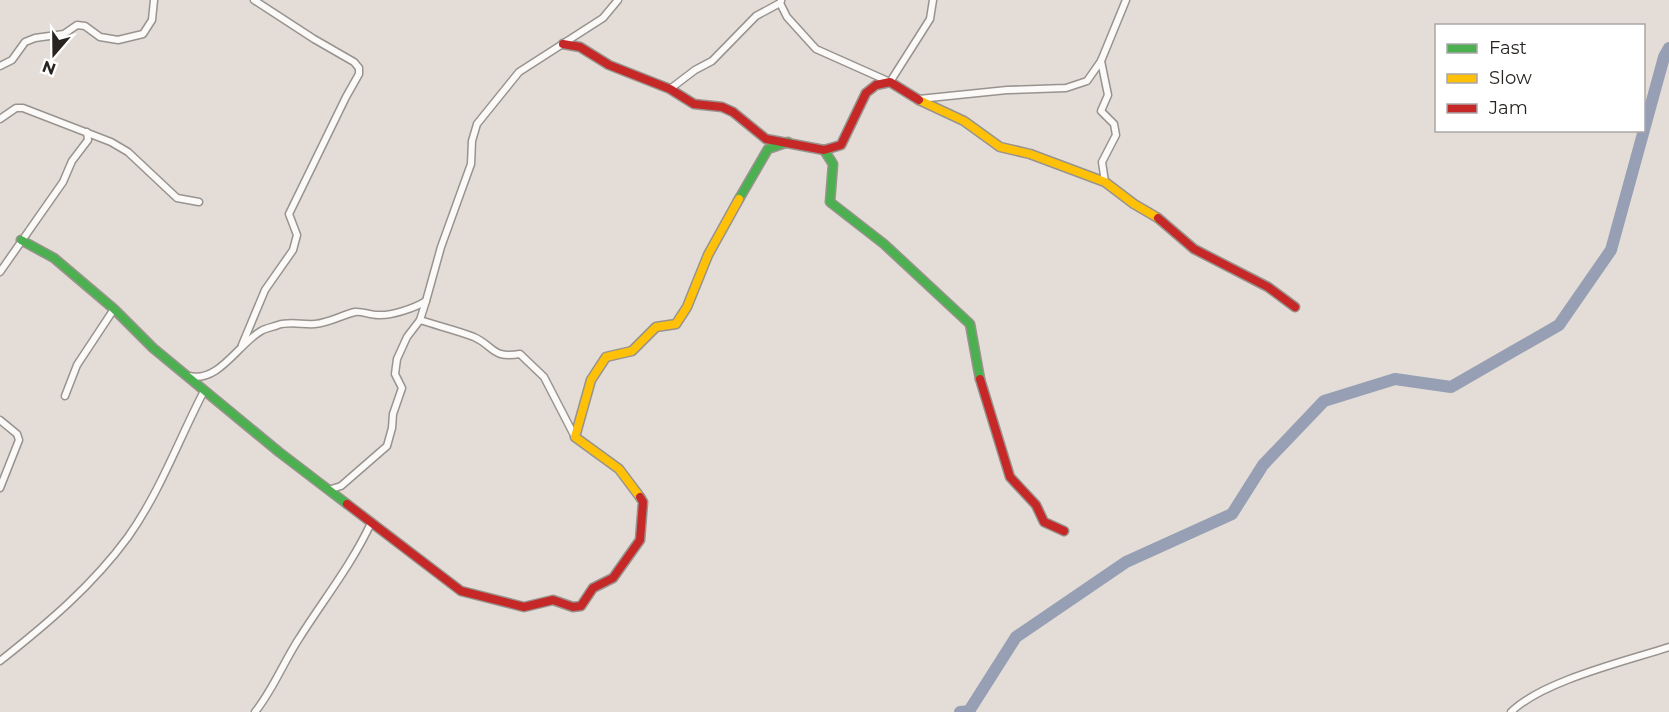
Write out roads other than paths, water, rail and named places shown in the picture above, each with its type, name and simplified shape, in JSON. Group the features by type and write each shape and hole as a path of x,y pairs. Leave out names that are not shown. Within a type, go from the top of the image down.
{"street":[{"path":"0,66 12,60 25,42 35,38 64,34 77,26 85,26 100,37 118,40 143,34 152,21 153,2 146,0"},
{"path":"241,348 265,290 293,250 297,235 289,214 359,74 359,68 354,62 254,0"},
{"path":"328,491 342,486 387,446 393,414 402,388 395,374 397,359 407,337 420,320 441,247 471,164 472,141 477,124 519,72 603,18 618,0"},
{"path":"563,44 580,47 609,66 670,89 694,104 722,107 733,112 766,139 824,150 841,145 866,93 876,85 891,82 930,19 933,0"},
{"path":"918,99 1007,90 1066,88 1087,81 1101,62 1126,0"},
{"path":"670,89 695,69 712,61 756,16 781,2 788,17 816,49 891,82 918,99 964,121 1000,147 1030,154 1105,182 1134,204 1164,222 1194,249 1268,287 1295,307"},
{"path":"1101,62 1108,94 1101,111 1114,124 1116,135 1102,162 1105,182"},
{"path":"0,119 16,108 23,108 111,142 128,152 177,198 199,202"},
{"path":"0,272 3,264 63,182 72,161 88,140 87,132"},
{"path":"575,437 591,380 606,357 632,351 656,327 676,324 687,306 708,255 768,149 788,142"},
{"path":"824,150 833,164 830,202 884,244 970,324 977,369 1010,477 1036,505 1044,522 1064,531"},
{"path":"21,240 54,258 204,391 328,491 461,591 524,607 553,600 573,607 581,606 593,588 613,578 639,540 643,502 619,469 575,437 544,377 520,354 507,356 490,350 476,338 420,320"},
{"path":"187,376 195,378 207,375 261,331 284,323 316,324 357,311 377,316 390,314 403,309 415,308 426,301"},
{"path":"65,396 77,365 114,309"},
{"path":"0,661 78,596 128,536 158,486 204,391"},
{"path":"0,420 17,434 20,440 0,488"},
{"path":"255,712 265,700 300,638 358,550 371,524"},
{"path":"1511,712 1531,697 1559,684 1669,646"}],"waterway":[{"path":"1645,126 1664,57 1669,48"},
{"path":"960,712 969,711 1016,637 1126,562 1232,514 1263,465 1324,401 1395,379 1451,387 1559,325 1611,250 1643,132"}]}
